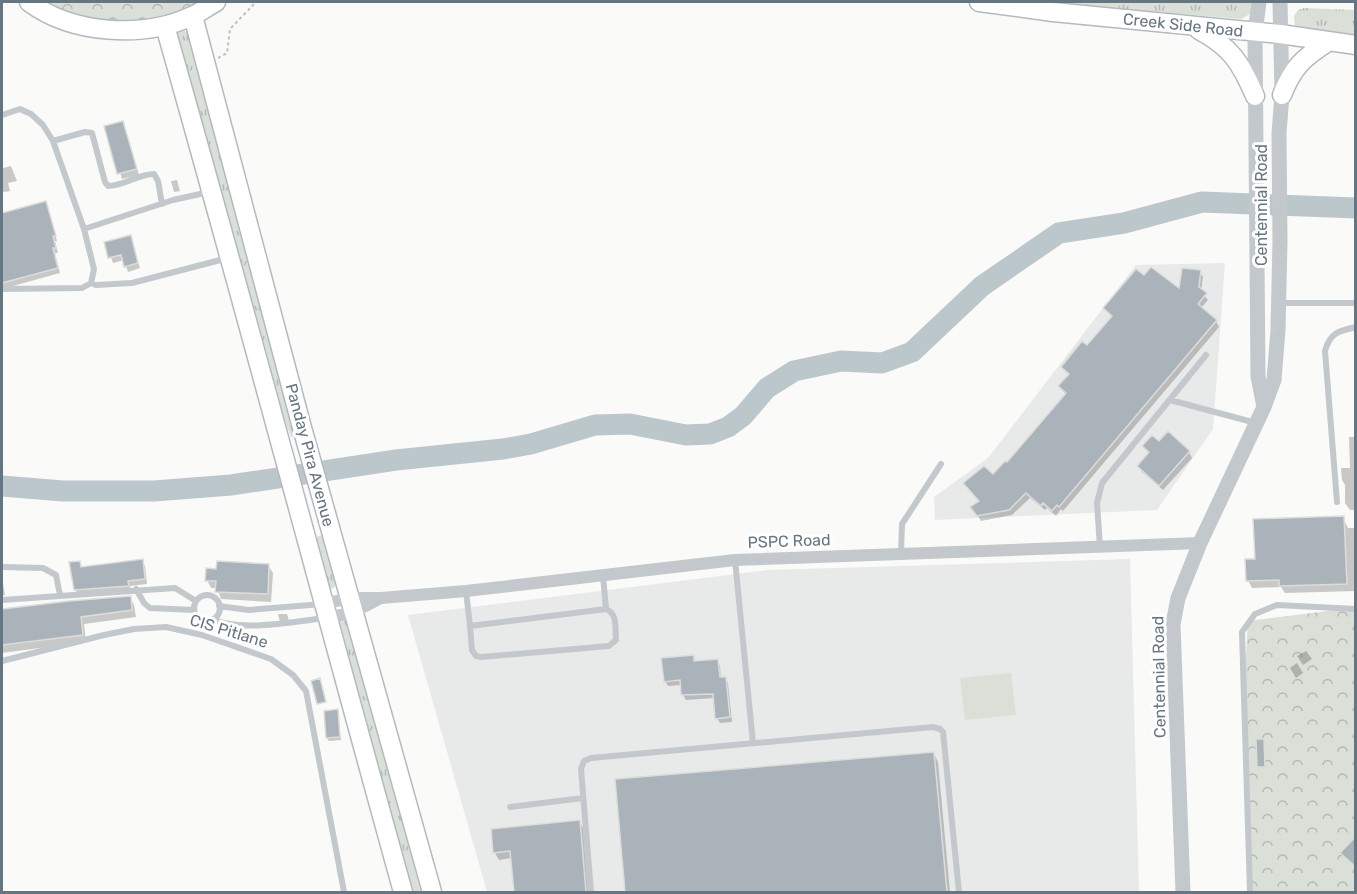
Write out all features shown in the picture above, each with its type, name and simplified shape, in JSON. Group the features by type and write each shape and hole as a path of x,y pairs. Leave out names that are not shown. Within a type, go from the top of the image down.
{"main road":[{"path":"29,2 65,21 102,29 165,26 193,16 216,2"},
{"name":"Creek Side Road","path":"979,2 1053,12 1280,34 1356,45"},
{"name":"Panday Pira Avenue","path":"193,16 301,424 432,892"},
{"path":"1189,25 1216,39 1235,56 1255,96"},
{"name":"Panday Pira Avenue","path":"165,26 307,541 319,609 403,892"},
{"path":"1282,95 1289,76 1298,64 1329,42"}],"street":[{"name":"Centennial Road","path":"1259,2 1255,33 1256,241 1258,376 1264,407"},
{"name":"Centennial Road","path":"1184,892 1173,624 1178,598 1200,543 1275,380 1280,240 1279,133 1282,95 1280,2"},
{"name":"PSPC Road","path":"319,609 352,605 381,598 466,591 735,560 1200,543"}],"lane":[{"path":"2,115 20,109 31,114 43,125 53,141 84,229 94,269 91,283"},
{"path":"53,141 86,132 92,134 108,186 154,174 158,181 162,204"},
{"path":"84,229 212,191"},
{"path":"2,289 82,288 91,283 96,285 132,283 229,258"},
{"path":"1277,303 1356,303"},
{"path":"1337,502 1325,351 1328,340 1337,332 1356,327"},
{"path":"1100,548 1097,503 1101,483 1206,355"},
{"path":"1170,400 1257,423"},
{"path":"901,554 902,524 941,465"},
{"path":"735,560 753,743"},
{"path":"2,567 43,568 56,576 60,595"},
{"path":"603,576 606,609"},
{"path":"2,600 175,588 196,602"},
{"path":"136,589 144,603 150,608 194,610 201,619 212,619 228,624 254,625 308,620 319,609"},
{"path":"466,591 472,650 476,656 609,646 616,640 615,616 606,609 470,626"},
{"path":"194,610 196,602 202,596 212,596 219,606 219,612 212,619"},
{"path":"1250,892 1242,632 1255,614 1277,605 1356,609"},
{"path":"219,606 249,610 319,609"},
{"path":"308,620 319,609"},
{"name":"CIS Pitlane","path":"2,661 104,634 166,627 201,635 271,659 293,675 306,691 344,892"},
{"path":"591,892 581,768 584,761 591,758 921,728 940,729 943,732 959,892"},
{"path":"510,807 583,798"}],"path":[{"path":"206,61 225,56 230,29 256,2"}],"shaded area":[{"path":"1225,263 1213,429 1157,510 935,520 934,497 988,458 1136,265"},
{"path":"1130,559 1139,892 487,892 408,615 768,570"}],"green space":[{"path":"38,2 203,2 177,14 140,22 100,21 58,14"},
{"path":"1064,2 1253,2 1251,13 1242,19"},
{"path":"1304,8 1355,10 1355,41 1295,28 1294,16 1298,10"},
{"path":"182,29 187,32 282,376 296,436 291,437 269,381 177,34"},
{"path":"323,535 335,583 335,587 331,589 316,537"},
{"path":"1355,609 1355,892 1250,892 1244,690 1248,621"},
{"path":"339,617 349,621 421,892 408,892 336,622"},
{"path":"1011,673 1016,715 965,720 960,678"}],"building":[{"path":"123,121 137,169 117,174 104,126"},
{"path":"46,201 56,236 53,236 56,248 53,248 58,268 2,283 2,213"},
{"path":"131,235 138,263 124,267 121,255 108,258 104,242"},
{"path":"1151,267 1179,288 1182,268 1201,270 1199,287 1207,293 1198,304 1217,320 1059,507 1057,505 1052,511 1043,503 1041,506 1026,493 1009,510 977,516 970,507 979,501 963,483 984,466 993,474 1005,461 1007,462 1066,393 1058,386 1069,374 1061,367 1082,341 1087,345 1112,316 1103,308 1136,269 1144,275"},
{"path":"1168,431 1190,451 1159,486 1137,466 1149,452 1142,446 1152,435 1159,441"},
{"path":"1344,516 1347,584 1279,586 1279,580 1246,581 1245,559 1255,559 1253,519"},
{"path":"143,559 145,579 128,581 129,586 74,590 69,562 80,561 81,567"},
{"path":"217,561 269,564 268,594 215,592 216,581 205,581 206,568 216,569"},
{"path":"131,596 132,610 81,617 83,635 2,645 2,609"},
{"path":"694,655 694,661 718,659 720,677 726,677 730,717 715,719 713,694 681,695 680,680 664,682 661,658"},
{"path":"320,678 326,702 317,704 311,681"},
{"path":"338,709 340,737 326,738 324,711"},
{"path":"1256,739 1264,739 1265,767 1257,767"},
{"path":"934,752 947,892 625,892 615,779"},
{"path":"580,820 586,892 514,892 510,851 493,853 491,829"},
{"path":"1356,836 1356,867 1340,853"}],"waterway":[{"path":"2,486 63,491 154,491 231,485 396,460 503,449 531,444 595,425 630,424 686,435 710,434 728,427 743,416 767,388 794,371 841,361 882,363 912,352 982,286 1059,233 1124,223 1202,202 1356,208"}]}
